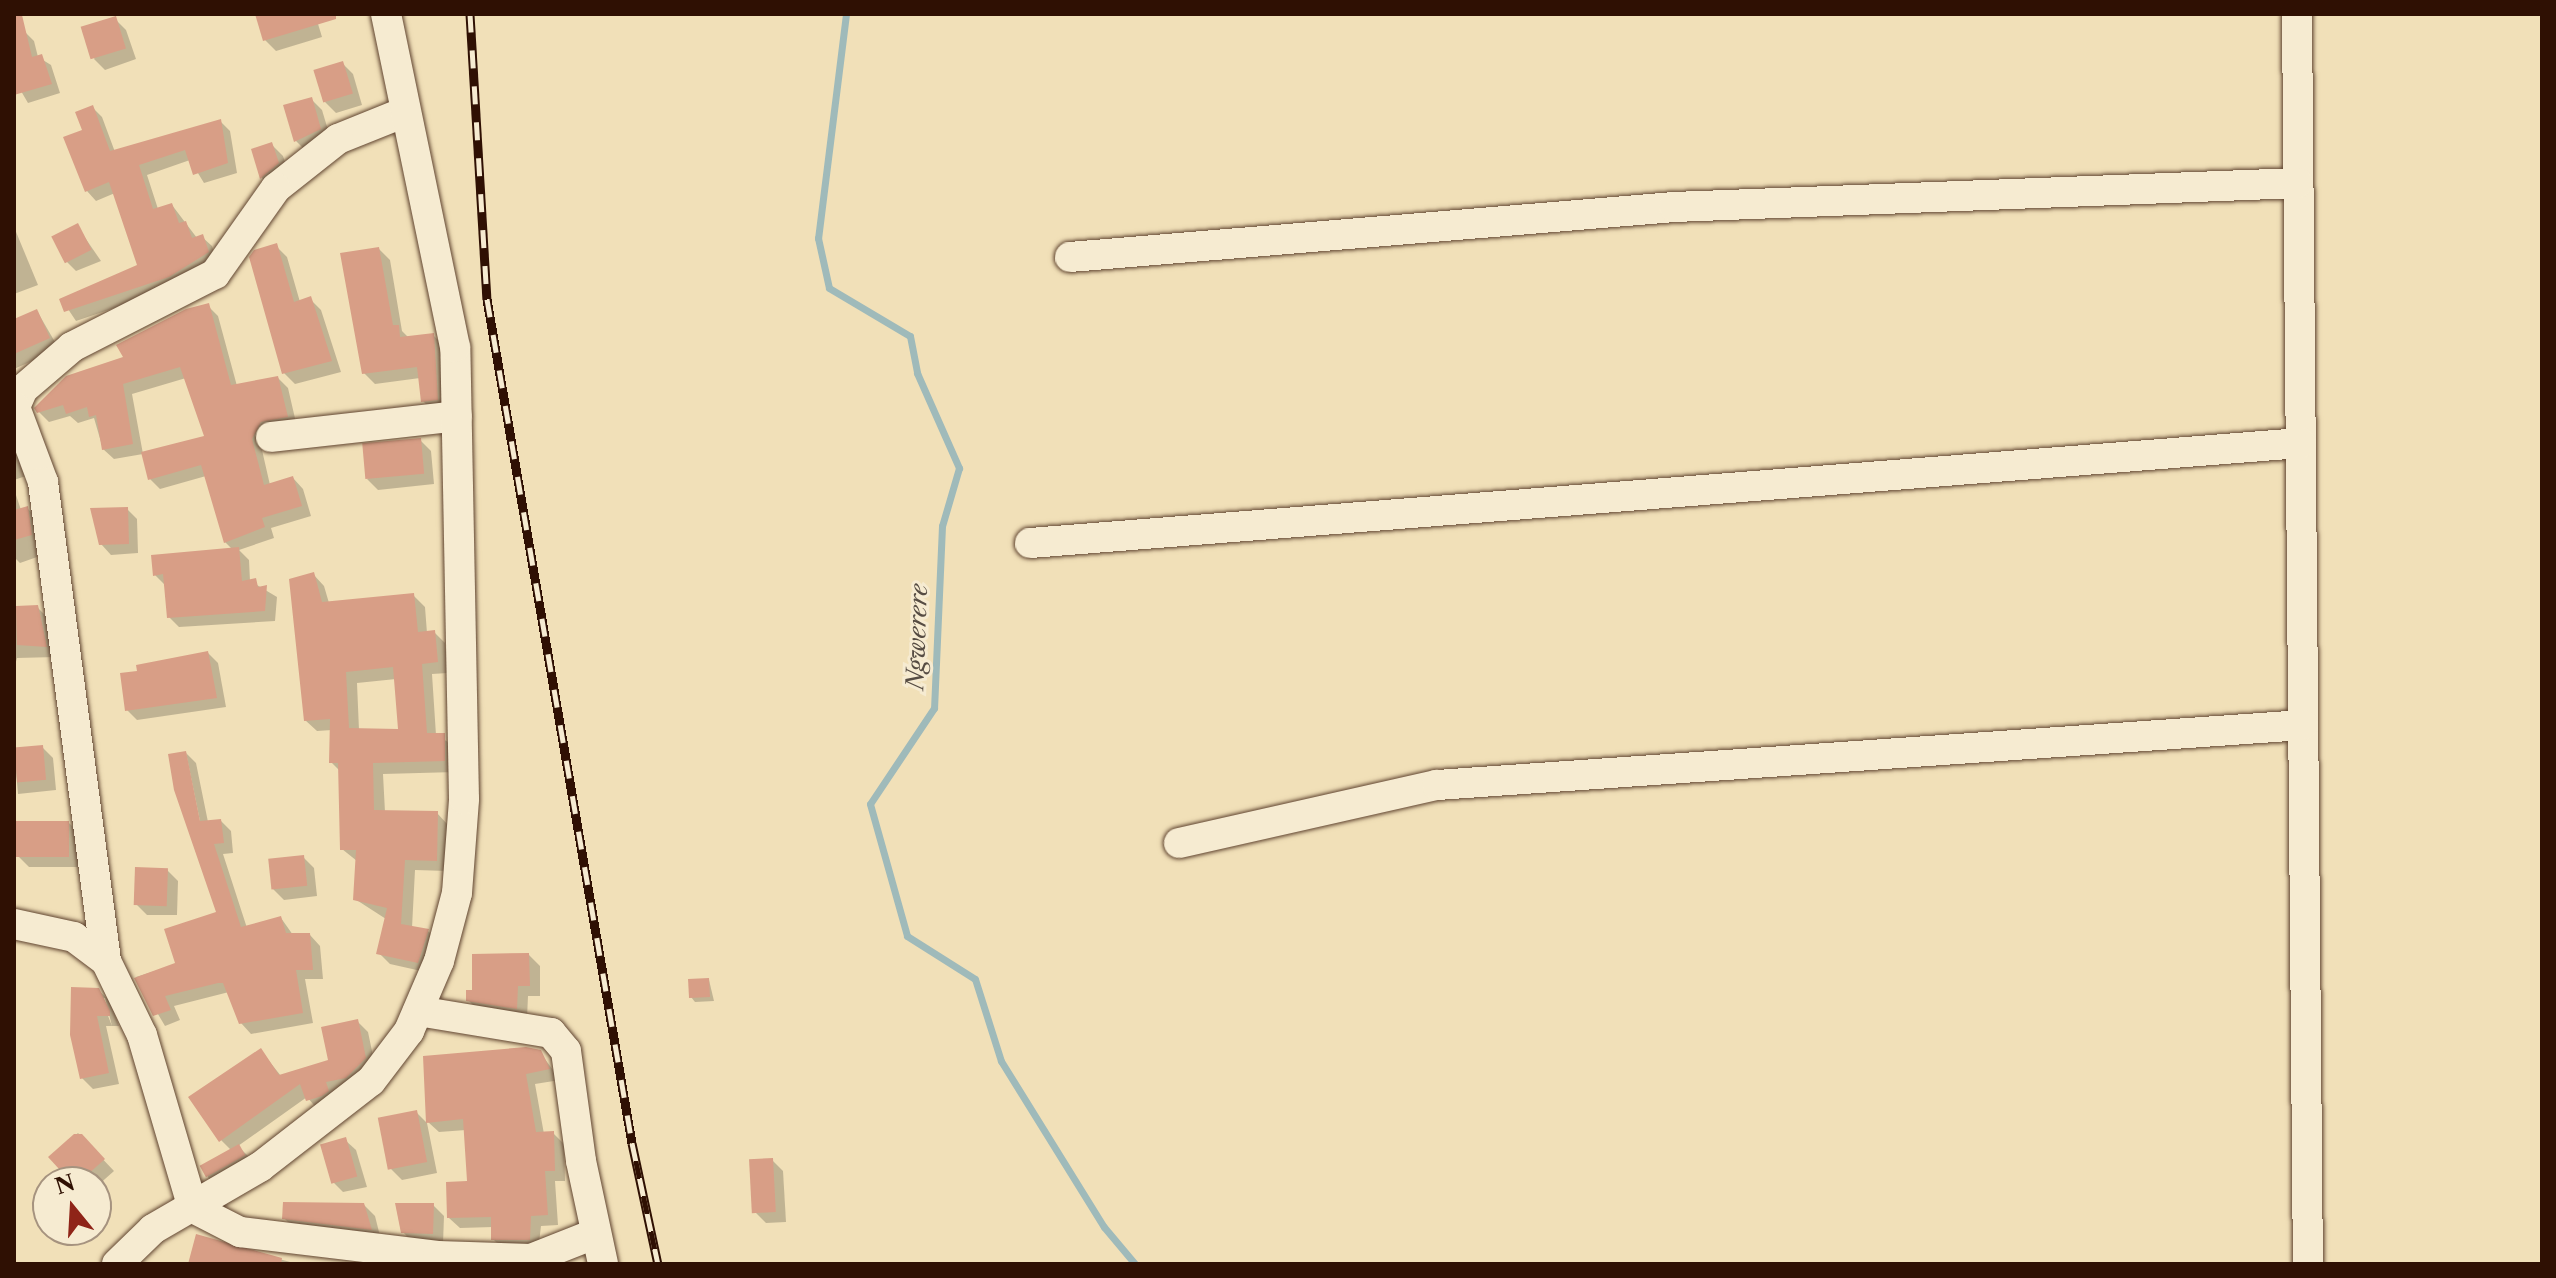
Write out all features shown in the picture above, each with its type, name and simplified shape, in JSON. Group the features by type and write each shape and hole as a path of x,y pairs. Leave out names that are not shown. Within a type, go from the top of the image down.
{"street":[{"path":"117,1264 153,1229 260,1167 371,1081 418,1011 439,961 457,893 463,814 455,347 386,14"},
{"path":"2297,14 2308,1264"},
{"path":"405,112 338,139 276,188 215,274 72,347 23,389 14,407 43,482 106,961 142,1035 193,1208 240,1232 388,1258 531,1259 594,1234"},
{"path":"1070,257 1674,207 2298,183"},
{"path":"271,437 457,416"},
{"path":"1030,543 2301,443"},
{"path":"1179,843 1437,785 2303,725"},
{"path":"14,924 74,937 106,961"},
{"path":"418,1011 551,1033 566,1051 594,1234 603,1264"}],"building":[{"path":"255,14 336,14 336,19 263,41"},
{"path":"22,15 32,57 42,54 52,84 14,95 14,16"},
{"path":"116,16 126,49 91,59 81,27"},
{"path":"343,61 353,94 323,103 313,70"},
{"path":"312,97 321,129 294,142 283,105"},
{"path":"93,105 110,151 221,119 228,163 193,175 185,150 139,165 153,209 172,203 179,223 186,221 192,238 203,234 209,252 169,277 64,312 59,299 137,265 109,182 85,192 63,137 82,130 75,112"},
{"path":"272,142 279,163 260,179 251,149"},
{"path":"78,223 92,250 65,263 51,237"},
{"path":"277,243 294,302 311,296 332,361 282,374 249,257 254,250"},
{"path":"379,247 393,325 399,325 400,337 434,333 438,400 421,402 417,367 362,374 340,253"},
{"path":"209,303 231,385 278,376 288,417 261,422 252,439 264,485 293,476 302,506 262,518 265,527 224,543 201,465 148,480 141,452 204,436 180,367 123,384 133,444 102,450 96,415 89,417 87,407 66,414 63,405 37,413 34,408 66,376 123,357 116,345 186,309"},
{"path":"37,309 50,338 14,354 14,319"},
{"path":"421,438 424,474 365,479 362,443"},
{"path":"28,506 32,535 14,540 14,510"},
{"path":"128,507 129,544 99,545 90,508"},
{"path":"239,547 242,581 256,578 258,587 267,585 265,611 167,618 163,574 153,576 151,555"},
{"path":"314,572 322,602 414,593 418,632 435,630 438,662 422,664 427,733 445,733 445,761 373,763 374,810 438,811 437,861 405,860 401,924 429,929 418,963 376,954 387,908 353,900 356,850 340,850 338,763 329,763 330,719 304,721 289,579","holes":["393,667 398,729 349,728 346,672"]},
{"path":"38,605 47,647 17,645 16,606"},
{"path":"208,651 217,698 125,711 120,673 137,671 136,665"},
{"path":"43,745 46,780 17,782 14,748"},
{"path":"186,751 200,821 221,819 224,843 214,844 241,927 281,916 286,933 310,933 313,970 296,970 303,1013 239,1024 223,983 218,983 165,996 171,1010 153,1016 134,978 175,963 164,929 216,912 174,790 168,754"},
{"path":"16,821 69,821 69,857 16,857"},
{"path":"304,855 307,886 271,890 268,859"},
{"path":"135,867 168,868 167,906 134,905"},
{"path":"529,953 530,986 518,986 517,1009 466,1001 466,990 472,990 472,954"},
{"path":"709,978 710,997 689,998 688,979"},
{"path":"71,987 99,988 110,1011 110,1016 97,1016 109,1073 80,1079 70,1035"},
{"path":"358,1019 366,1058 346,1078 326,1082 329,1091 322,1096 306,1101 300,1084 219,1142 188,1097 261,1048 279,1075 328,1060 321,1027"},
{"path":"526,1047 541,1050 550,1069 526,1074 536,1132 554,1131 555,1171 545,1171 548,1215 531,1216 530,1240 491,1240 491,1217 447,1218 446,1182 467,1181 463,1119 426,1123 423,1056"},
{"path":"417,1110 427,1162 388,1170 378,1118"},
{"path":"74,1134 82,1134 105,1159 97,1166 56,1166 48,1157"},
{"path":"346,1137 357,1176 331,1184 320,1144"},
{"path":"239,1144 245,1155 206,1177 200,1166"},
{"path":"773,1158 776,1212 752,1213 749,1159"},
{"path":"283,1202 364,1203 372,1230 282,1219"},
{"path":"395,1203 434,1203 433,1234 401,1233"},
{"path":"196,1234 282,1258 281,1264 188,1264"}],"waterway":[{"name":"Ngwerere","path":"846,14 818,238 829,288 910,336 917,373 959,468 942,526 934,708 870,804 907,936 975,979 1001,1061 1104,1227 1135,1264"}],"railway":[{"path":"470,14 487,299 632,1143 658,1264"}]}
